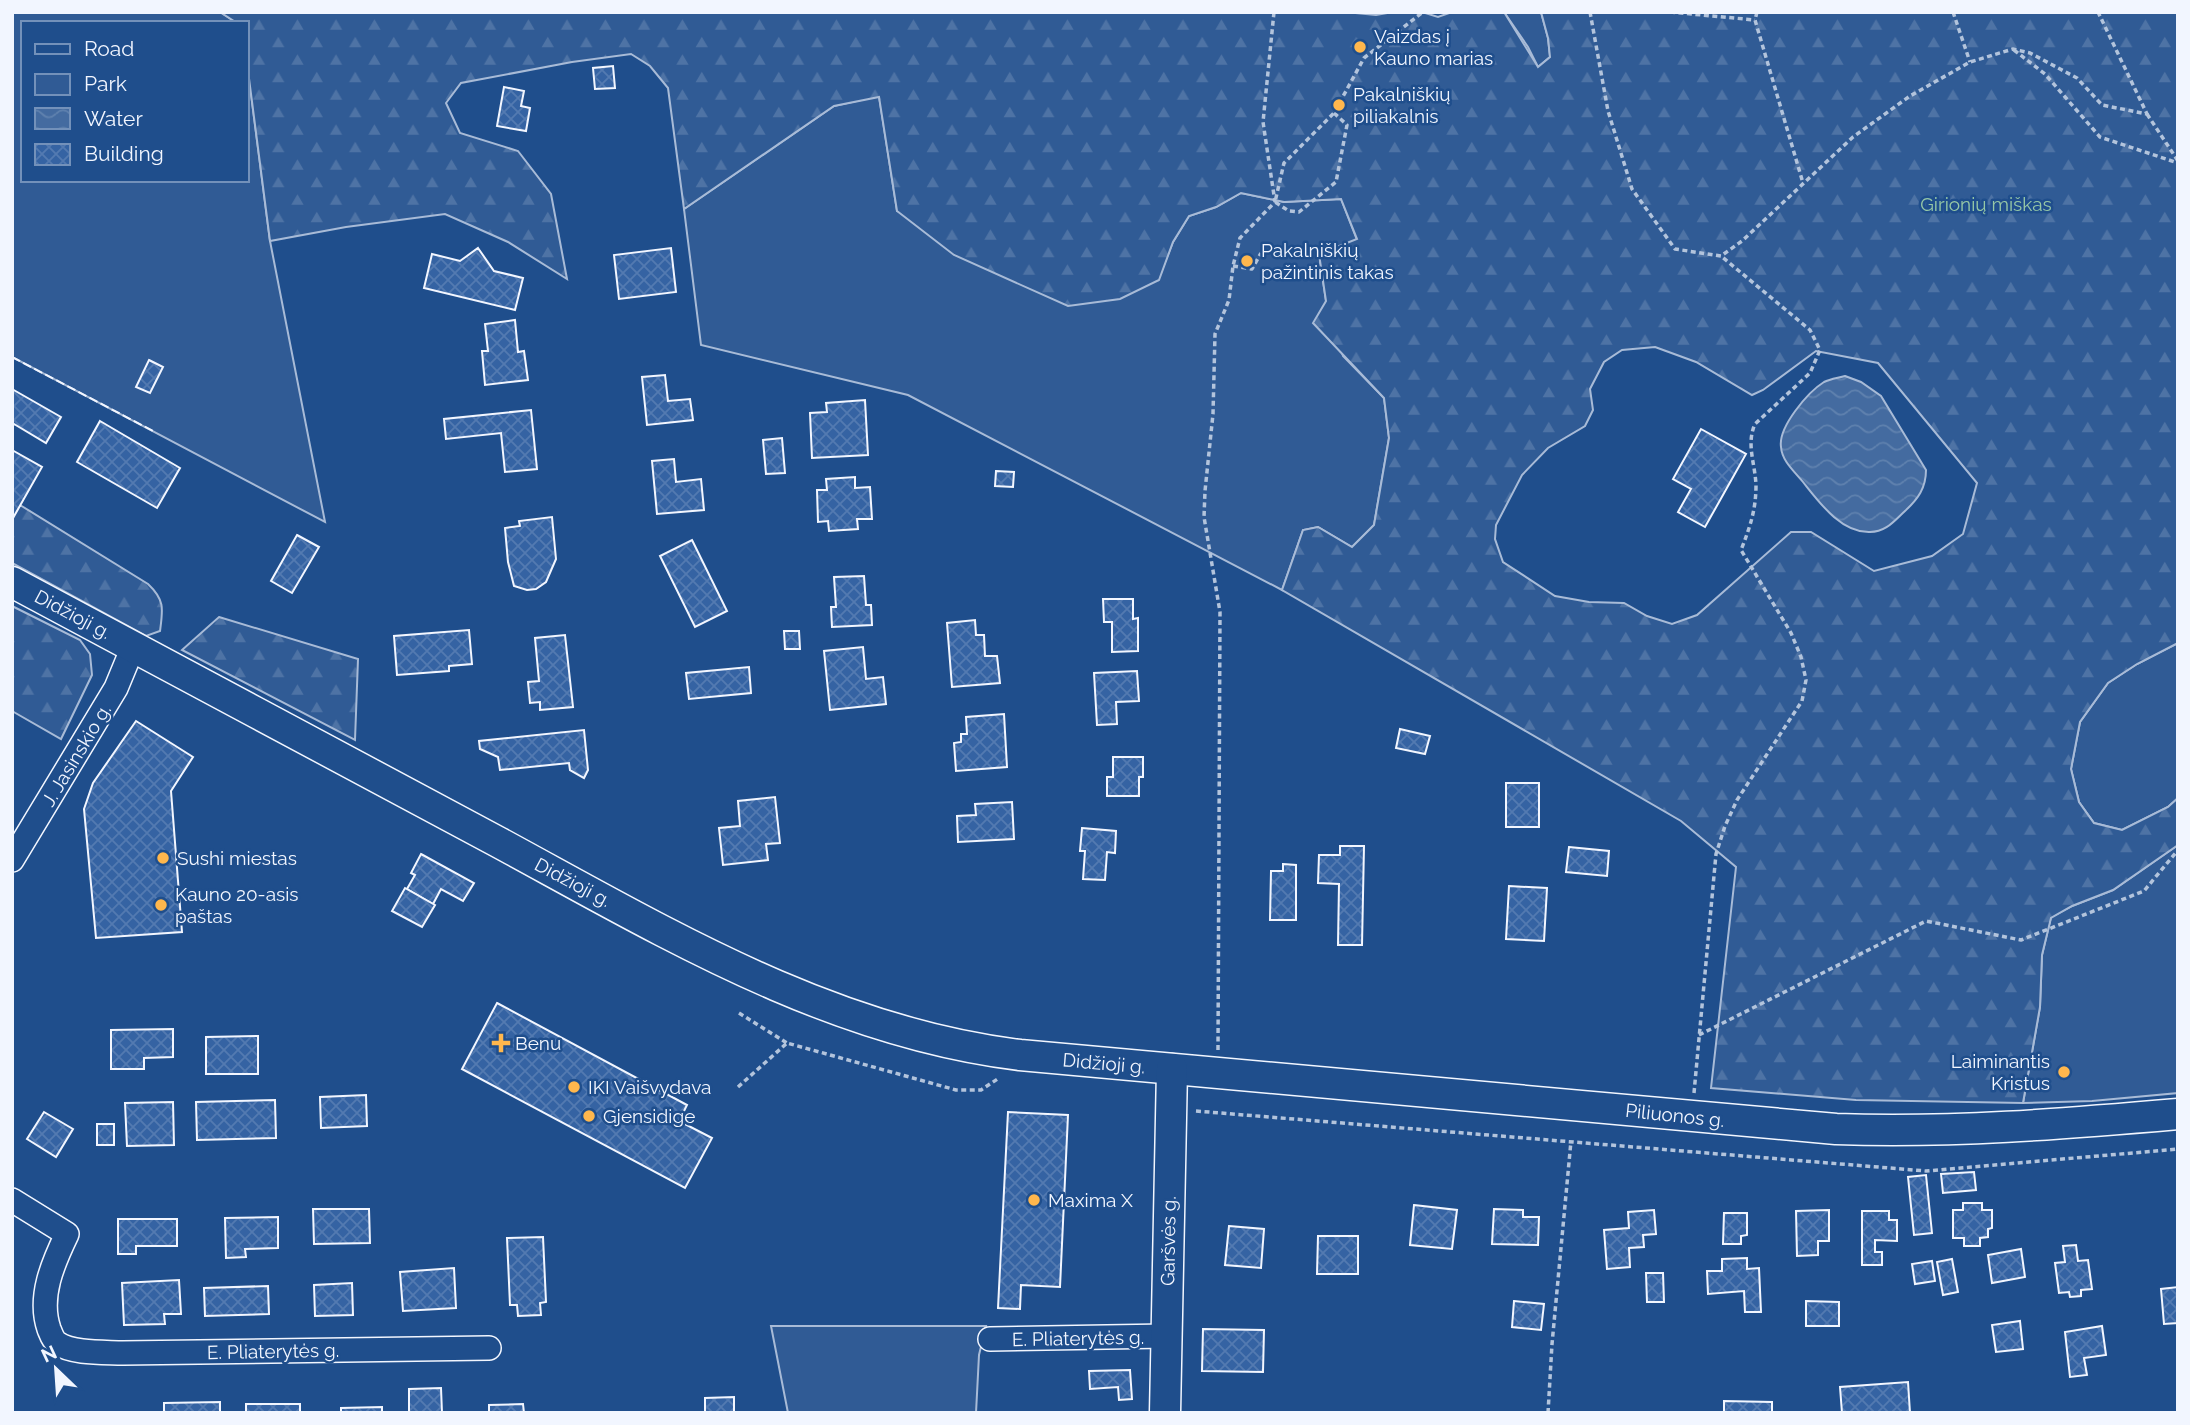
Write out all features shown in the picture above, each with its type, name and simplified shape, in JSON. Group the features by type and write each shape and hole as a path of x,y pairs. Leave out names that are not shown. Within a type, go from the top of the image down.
{"main road":[{"name":"Didžioji g.","path":"12,582 663,931 730,965 814,1002 919,1037 988,1051 1172,1069"},
{"name":"Piliuonos g.","path":"1172,1069 1823,1128 1898,1131 2023,1127 2178,1114"},
{"name":"Garšvės g.","path":"1166,1413 1172,1069"}],"street":[{"name":"J. Jasinskio g.","path":"12,860 116,688 133,647"},
{"name":"E. Pliaterytės g.","path":"12,1200 67,1234 54,1261 45,1297 46,1321 51,1336 57,1343 78,1350 123,1353 489,1348"},
{"name":"E. Pliaterytės g.","path":"990,1339 1167,1336"}],"path":[{"path":"1274,12 1263,122 1275,202 1289,211 1300,212 1336,182 1347,125 1334,113"},
{"path":"1217,1073 1220,612 1204,517 1213,414 1215,334 1229,300 1240,238 1275,202 1284,163 1334,113 1364,58 1423,12"},
{"path":"1590,12 1608,111 1632,189 1675,249 1721,256 1810,330 1820,349 1810,373 1755,424 1750,435 1756,484 1754,517 1741,550 1791,633 1801,657 1806,680 1802,701 1737,800 1716,854 1691,1116"},
{"path":"1670,12 1755,20"},
{"path":"1757,12 1755,20 1803,183"},
{"path":"1953,12 1970,62"},
{"path":"2098,12 2147,114 2178,162"},
{"path":"1721,256 1742,241 1853,137 1901,103 1970,62 2013,49 2030,53 2077,78 2102,105 2147,114"},
{"path":"2013,49 2045,74 2101,137 2178,162"},
{"path":"1233,266 1252,269 1261,253"},
{"path":"1699,1035 1926,921 2021,940 2144,891 2178,850"},
{"path":"740,1013 787,1044 956,1090 981,1090 998,1078 1008,1078"},
{"path":"738,1087 787,1044"},
{"path":"1170,1109 1926,1171 2178,1149"},
{"path":"1548,1413 1571,1142"}],"green space":[{"path":"12,12 220,12 234,21 21,21 21,182 248,182 248,71 270,241 325,522 12,357"},
{"name":"Girionių miškas","path":"220,12 1345,12 1376,15 1422,12 1438,17 1452,12 1504,12 1538,67 1550,57 1541,12 2178,12 2178,643 2137,664 2108,683 2080,722 2071,769 2079,802 2094,823 2122,830 2168,807 2178,798 2178,845 2113,890 2072,906 2051,918 2042,955 2040,1007 2023,1103 1856,1100 1711,1088 1736,867 1681,821 1282,590 1303,530 1318,527 1352,547 1374,525 1389,438 1384,398 1313,323 1326,301 1319,254 1357,239 1341,199 1284,202 1241,193 1216,207 1189,216 1173,242 1159,280 1120,299 1068,306 954,255 897,211 879,97 834,106 684,209 668,88 650,66 631,54 461,83 446,103 460,133 518,151 551,194 567,279 508,242 445,214 346,227 270,241 248,71 248,21 234,21","holes":["1655,347 1696,362 1752,395 1763,390 1816,351 1878,363 1977,483 1963,534 1932,556 1874,571 1811,532 1791,532 1697,615 1672,624 1647,616 1624,603 1589,602 1555,596 1503,562 1495,539 1496,525 1522,475 1548,448 1585,426 1593,410 1590,389 1604,362 1622,350"]},
{"path":"1504,12 1541,12 1550,57 1538,67 1528,47"},
{"path":"879,96 897,211 1158,280 1173,242 1189,216 1216,207 1241,193 1284,202 1341,199 1357,240 1319,254 1326,301 1343,356 1384,398 1389,438 1374,525 1352,547 1318,527 1303,530 1282,590 908,395 701,345 684,209 834,106"},
{"path":"20,505 148,584 162,605 160,631 146,636 12,563 12,517"},
{"path":"12,606 80,640 90,654 92,675 61,739 12,711"},
{"path":"219,617 358,659 355,740 182,650"},
{"path":"2178,643 2178,798 2168,807 2122,830 2094,823 2079,802 2071,769 2080,722 2108,683 2137,664"},
{"path":"2178,845 2178,1093 2092,1101 2023,1103 2040,1007 2042,955 2051,917 2113,890"},
{"path":"771,1326 986,1326 979,1355 976,1413 788,1413"}],"water":[{"path":"1845,376 1861,382 1881,396 1926,470 1923,488 1914,502 1889,525 1876,532 1859,531 1832,515 1789,466 1781,447 1781,439 1789,420 1810,394 1824,382"}],"building":[{"path":"613,66 615,88 595,89 593,68"},
{"path":"504,87 524,91 521,106 530,108 526,131 497,126"},
{"path":"478,248 494,271 523,278 515,310 424,288 432,254 460,261"},
{"path":"671,248 676,292 619,299 614,255"},
{"path":"515,320 518,352 524,351 528,380 485,385 482,351 488,351 485,324"},
{"path":"149,360 163,367 150,393 136,387"},
{"path":"665,375 668,401 690,399 693,420 647,425 642,377"},
{"path":"12,389 61,417 46,443 14,424 12,427"},
{"path":"865,400 868,455 812,458 810,413 827,412 826,403"},
{"path":"531,410 537,469 505,472 501,433 446,439 444,419"},
{"path":"100,421 180,468 157,508 77,462"},
{"path":"1701,429 1746,454 1705,527 1678,512 1691,489 1673,479"},
{"path":"782,438 785,473 766,474 763,440"},
{"path":"12,450 42,467 13,518 12,517"},
{"path":"674,459 676,482 701,479 704,510 657,514 652,461"},
{"path":"996,471 1014,472 1013,487 995,486"},
{"path":"855,477 855,488 870,487 872,519 857,519 858,529 829,531 828,521 818,522 817,490 827,490 826,479"},
{"path":"552,517 556,559 546,582 536,589 527,590 514,586 508,562 505,528 520,526 519,521"},
{"path":"297,535 319,547 292,593 271,581"},
{"path":"692,540 727,611 695,627 660,556"},
{"path":"864,576 866,605 871,605 872,625 832,627 831,607 836,607 834,577"},
{"path":"1103,599 1133,599 1133,619 1138,618 1138,651 1112,652 1112,622 1104,622"},
{"path":"975,620 976,635 984,635 985,656 997,656 1000,683 952,687 947,623"},
{"path":"469,630 472,664 449,666 449,671 397,675 394,636"},
{"path":"784,631 799,631 800,649 785,649"},
{"path":"565,635 573,707 540,710 540,702 530,703 528,682 539,681 535,638"},
{"path":"863,647 866,679 883,677 886,704 830,710 824,651"},
{"path":"749,667 751,693 689,699 686,673"},
{"path":"1137,671 1139,701 1116,702 1117,724 1097,725 1094,673"},
{"path":"1004,714 1007,767 956,771 954,743 961,742 961,734 967,734 966,717"},
{"path":"136,721 193,757 171,791 182,932 96,938 84,809 93,783"},
{"path":"1400,729 1430,736 1425,754 1396,748"},
{"path":"584,730 588,770 584,778 570,770 569,763 500,770 498,757 480,749 479,741"},
{"path":"1113,757 1143,757 1139,796 1107,796 1107,777 1113,777"},
{"path":"1506,783 1539,783 1539,827 1506,827"},
{"path":"775,797 780,843 766,844 768,860 723,865 719,828 740,826 738,801"},
{"path":"1012,802 1014,839 958,842 957,816 976,815 975,804"},
{"path":"1082,828 1116,831 1115,853 1107,852 1105,880 1083,879 1085,851 1080,851"},
{"path":"1340,846 1364,846 1362,945 1338,945 1339,884 1318,883 1319,855 1340,855"},
{"path":"1569,847 1609,851 1607,876 1566,872"},
{"path":"421,854 474,883 463,901 441,889 433,904 407,889 415,875 411,873"},
{"path":"1283,864 1296,865 1296,920 1270,920 1271,871 1283,871"},
{"path":"1509,886 1547,888 1544,941 1506,939"},
{"path":"405,888 435,905 422,927 392,911"},
{"name":"IKI Vaišvydava","path":"497,1003 687,1105 679,1121 712,1138 685,1188 462,1069"},
{"path":"173,1029 173,1057 144,1058 144,1069 111,1069 111,1030"},
{"path":"258,1036 258,1074 206,1074 206,1037"},
{"path":"366,1095 367,1126 321,1128 320,1097"},
{"path":"275,1100 276,1138 197,1140 196,1102"},
{"path":"173,1102 174,1145 127,1146 125,1103"},
{"path":"44,1112 73,1129 56,1157 27,1139"},
{"name":"Maxima X","path":"1008,1112 1068,1115 1060,1287 1021,1285 1020,1309 998,1308"},
{"path":"97,1124 114,1124 114,1145 97,1145"},
{"path":"1974,1172 1976,1190 1943,1193 1941,1174"},
{"path":"1926,1175 1932,1233 1914,1235 1908,1177"},
{"path":"1963,1203 1982,1203 1982,1210 1992,1210 1992,1228 1988,1229 1988,1237 1980,1238 1980,1246 1964,1246 1964,1238 1953,1238 1953,1210 1963,1210"},
{"path":"1414,1205 1457,1210 1452,1249 1410,1245"},
{"path":"313,1209 369,1209 370,1243 314,1244"},
{"path":"1494,1209 1523,1210 1523,1217 1539,1217 1538,1245 1492,1244"},
{"path":"1654,1210 1656,1234 1643,1235 1644,1247 1629,1248 1630,1267 1607,1269 1604,1230 1629,1228 1628,1212"},
{"path":"1829,1210 1829,1241 1818,1241 1818,1255 1797,1256 1796,1211"},
{"path":"1862,1211 1889,1211 1889,1220 1897,1220 1897,1241 1875,1240 1875,1252 1882,1252 1882,1265 1862,1265"},
{"path":"1724,1213 1747,1213 1747,1235 1741,1236 1741,1244 1723,1244"},
{"path":"278,1217 278,1248 245,1249 246,1257 226,1258 225,1218"},
{"path":"118,1219 177,1219 177,1246 136,1246 136,1254 118,1254"},
{"path":"1229,1226 1264,1229 1261,1268 1225,1265"},
{"path":"1318,1236 1358,1236 1358,1274 1317,1274"},
{"path":"543,1237 546,1302 540,1303 541,1315 518,1316 517,1305 510,1305 507,1238"},
{"path":"2076,1245 2078,1261 2088,1260 2092,1289 2081,1290 2081,1296 2070,1297 2069,1292 2059,1293 2055,1263 2065,1262 2063,1246"},
{"path":"2021,1249 2025,1277 1992,1283 1988,1255"},
{"path":"1747,1258 1747,1269 1759,1268 1761,1312 1745,1312 1744,1291 1708,1294 1707,1271 1722,1271 1722,1259"},
{"path":"1952,1259 1958,1292 1943,1295 1937,1262"},
{"path":"1932,1261 1935,1281 1915,1284 1912,1264"},
{"path":"454,1268 456,1308 403,1311 400,1272"},
{"path":"1646,1273 1663,1273 1664,1302 1647,1302"},
{"path":"179,1280 181,1314 164,1314 165,1324 124,1325 122,1283"},
{"path":"352,1283 353,1315 315,1316 314,1285"},
{"path":"268,1286 269,1314 205,1316 204,1288"},
{"path":"2178,1287 2178,1323 2164,1324 2161,1289"},
{"path":"1514,1301 1544,1304 1541,1330 1512,1327"},
{"path":"1806,1301 1839,1302 1839,1326 1806,1326"},
{"path":"2020,1321 2023,1349 1996,1352 1992,1325"},
{"path":"2102,1326 2106,1355 2084,1358 2087,1375 2070,1377 2065,1332"},
{"path":"1203,1329 1264,1330 1263,1372 1202,1371"},
{"path":"1130,1370 1132,1399 1119,1400 1118,1387 1090,1389 1089,1371"},
{"path":"1908,1382 1910,1413 1842,1413 1840,1387"},
{"path":"441,1388 442,1413 409,1413 409,1389"},
{"path":"734,1397 734,1413 705,1413 705,1398"},
{"path":"1724,1401 1772,1402 1772,1413 1724,1413"},
{"path":"220,1402 220,1413 164,1413 164,1403"},
{"path":"246,1404 300,1404 300,1413 246,1413"},
{"path":"523,1404 524,1413 489,1413 489,1405"},
{"path":"382,1407 382,1413 341,1413 341,1408"}],"fence":[{"path":"12,357 153,431"}],"place":[{"name":"Vaizdas į Kauno marias","path":"1360,47"},
{"name":"Pakalniškių piliakalnis","path":"1339,105"},
{"name":"Pakalniškių pažintinis takas","path":"1247,261"},
{"name":"Sushi miestas","path":"163,858"},
{"name":"Kauno 20-asis paštas","path":"161,905"},
{"name":"Benu","path":"501,1043"},
{"name":"Laiminantis Kristus","path":"2064,1072"},
{"name":"IKI Vaišvydava","path":"574,1087"},
{"name":"Gjensidige","path":"589,1116"},
{"name":"Maxima X","path":"1034,1200"}]}
